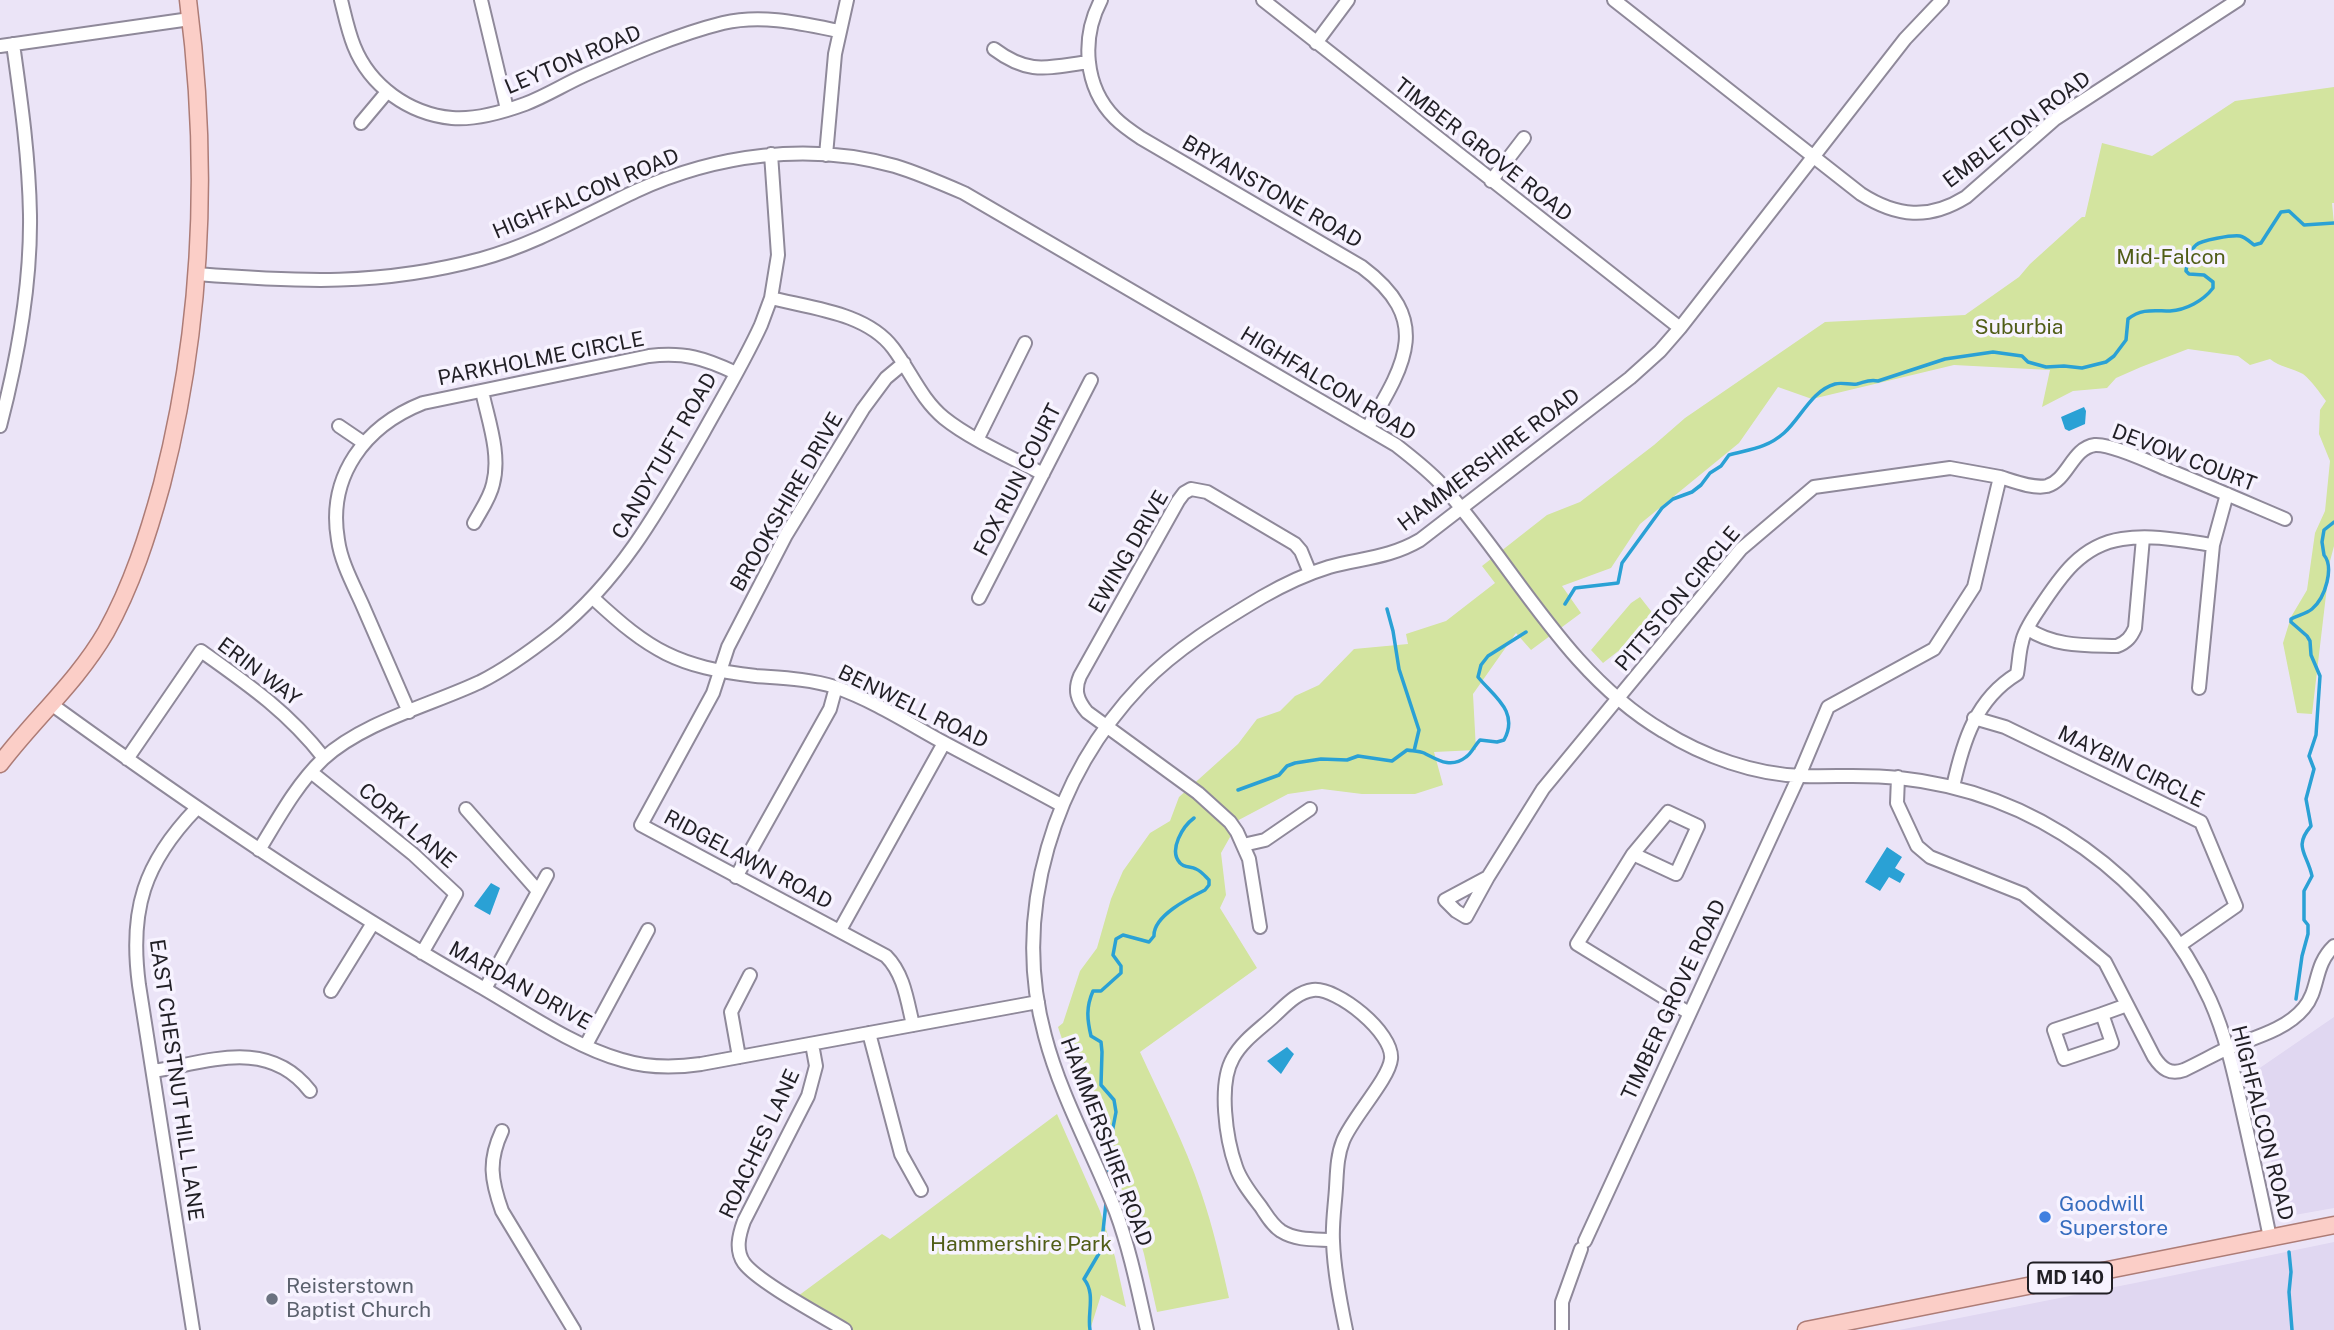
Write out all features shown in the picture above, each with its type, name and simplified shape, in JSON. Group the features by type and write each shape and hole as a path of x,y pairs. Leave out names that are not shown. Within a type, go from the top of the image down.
{"main road":[{"path":"0,764 74,679 105,634 146,541 170,452 188,357 197,274 201,175 198,106 188,0"},
{"name":"MD 140","path":"1806,1330 1827,1328 2334,1225"}],"street":[{"name":"LEYTON ROAD","path":"341,0 354,48 371,77 387,92 421,110 453,118 467,118 507,109 541,97 638,53 725,22 781,19 839,31"},
{"path":"481,0 507,109"},
{"path":"826,155 839,31 847,0"},
{"name":"BRYANSTONE ROAD","path":"1101,0 1090,29 1089,62 1100,99 1114,118 1362,267 1385,286 1400,312 1406,348 1395,382 1368,427"},
{"name":"TIMBER GROVE ROAD","path":"1263,0 1680,328"},
{"path":"1315,43 1348,0"},
{"name":"EMBLETON ROAD","path":"1614,0 1861,194 1879,205 1915,213 1935,211 1966,197 2055,120 2238,0"},
{"name":"HAMMERSHIRE ROAD","path":"1147,1330 1127,1246 1053,1065 1038,1002 1035,923 1039,885 1061,805 1086,756 1106,726 1144,682 1195,639 1264,596 1310,573 1399,551 1420,540 1630,378 1660,351 1680,328 1905,39 1942,0"},
{"path":"0,426 23,316 30,230 26,146 7,45 190,19"},
{"path":"995,49 1007,59 1030,68 1089,62"},
{"path":"361,123 387,92"},
{"path":"1491,181 1524,138"},
{"name":"HIGHFALCON ROAD","path":"197,274 326,282 399,276 442,268 484,258 524,244 671,176 701,166 771,154 826,155 893,166 964,193 1368,427 1419,463 1461,509 1579,662 1642,719 1692,747 1741,765 1799,776 1898,777 1954,787 2023,812 2077,842 2116,873 2143,899 2180,945 2210,1001 2228,1049 2270,1238"},
{"name":"CANDYTUFT ROAD","path":"259,850 311,772 324,758 357,736 481,681 506,666 555,632 593,598 623,563 645,532 761,326 771,298 778,255 771,154"},
{"path":"771,298 844,317 884,337 932,407 959,428 1043,474"},
{"path":"978,438 1025,343"},
{"name":"PARKHOLME CIRCLE","path":"409,712 343,561 338,542 336,514 341,486 352,459 380,425 423,403 649,356 690,355 710,360 736,373"},
{"name":"BROOKSHIRE DRIVE","path":"720,672 728,647 786,535 817,482 886,377 904,363"},
{"name":"FOX RUN COURT","path":"979,598 1091,380"},
{"path":"474,523 487,500 495,473 495,457 482,391"},
{"path":"339,426 364,443"},
{"name":"DEVOW COURT","path":"2000,477 2045,486 2055,482 2086,448 2104,446 2135,456 2285,519"},
{"name":"PITTSTON CIRCLE","path":"1488,877 1544,789 1741,549 1814,487 1950,468 2000,477"},
{"path":"1799,776 1828,708 1934,649 1974,587 2000,477"},
{"name":"EWING DRIVE","path":"1106,726 1081,705 1076,690 1077,684 1184,493 1191,489 1207,492 1295,544 1301,551 1310,573"},
{"path":"2199,688 2213,545 2227,494"},
{"path":"2028,629 2055,643 2118,646 2125,643 2135,628 2143,538"},
{"path":"1954,787 1959,759 1974,718 1993,692 2017,674 2022,640 2058,579 2071,565 2086,552 2122,539 2160,538 2213,545"},
{"name":"BENWELL ROAD","path":"593,598 652,647 691,665 720,672 816,682 836,687 877,706 1061,805"},
{"name":"ERIN WAY","path":"127,760 201,651 277,707 301,729 324,758"},
{"name":"RIDGELAWN ROAD","path":"720,672 713,693 641,825 886,956 901,976 913,1025"},
{"path":"736,877 830,709 836,687"},
{"name":"MARDAN DRIVE","path":"51,705 196,809 373,923 586,1045 622,1060 643,1065 680,1067 1038,1002"},
{"name":"MAYBIN CIRCLE","path":"1974,718 2005,727 2202,822 2236,906 2180,945"},
{"path":"1106,726 1211,804 1230,822 1243,845 1253,876 1260,927"},
{"path":"840,930 944,743"},
{"name":"CORK LANE","path":"311,772 413,854 456,894 422,953"},
{"name":"TIMBER GROVE ROAD","path":"1562,1330 1562,1302 1583,1245 1799,776"},
{"path":"1898,777 1897,803 1921,852 2023,894 2105,962 2154,1057 2165,1070 2184,1070 2258,1038 2299,1013 2312,996 2320,965 2334,946"},
{"name":"EAST CHESTNUT HILL LANE","path":"193,1330 136,956 139,907 152,869 176,830 196,809"},
{"path":"466,809 538,891"},
{"path":"1243,845 1265,840 1311,809"},
{"path":"1633,854 1676,874 1698,825 1668,812 1633,854 1577,944 1689,1013"},
{"path":"485,989 547,875"},
{"path":"331,991 373,923"},
{"path":"586,1045 648,930"},
{"path":"739,1057 731,1012 750,975"},
{"path":"1333,1240 1290,1236 1273,1225 1236,1168 1224,1098 1227,1072 1243,1044 1292,1000 1313,990 1331,993 1348,1003 1379,1030 1391,1049 1387,1071 1343,1141 1338,1158 1333,1240 1338,1291 1346,1330"},
{"path":"2102,1014 2112,1043 2064,1059 2054,1030 2127,1005"},
{"path":"869,1033 901,1154 921,1190"},
{"name":"ROACHES LANE","path":"813,1044 816,1066 808,1097 744,1221 738,1245 744,1263 760,1278 845,1330"},
{"path":"154,1072 230,1057 249,1057 275,1062 288,1069 310,1091"},
{"path":"502,1131 495,1146 492,1164 493,1182 502,1211 574,1330"}],"shaded area":[{"path":"2334,1017 2334,1208 2289,1216 2283,1211 2251,1074"},
{"path":"2334,1242 2334,1330 1899,1330 2170,1276"}],"green space":[{"path":"2334,87 2334,546 2312,714 2297,713 2283,643 2291,617 2307,590 2315,533 2325,511 2330,461 2319,434 2320,410 2326,401 2303,374 2270,359 2250,365 2238,356 2188,349 2116,378 2107,388 2073,391 2042,407 2050,370 1954,365 1812,399 1778,387 1739,443 1640,524 1611,568 1562,586 1581,613 1531,650 1516,633 1473,694 1476,750 1434,752 1443,785 1415,794 1362,794 1322,789 1288,794 1233,823 1234,830 1221,853 1226,895 1220,908 1257,968 1140,1052 1195,1174 1213,1231 1229,1298 1157,1312 1132,1213 1081,1096 1058,1027 1063,1023 1080,971 1097,948 1111,899 1123,871 1150,833 1170,821 1179,797 1238,744 1257,719 1280,711 1295,696 1319,685 1354,649 1408,644 1406,634 1446,621 1495,583 1482,566 1547,515 1580,502 1685,418 1825,322 1965,315 2019,277 2030,264 2085,217 2102,143 2152,156 2235,101"},
{"path":"1640,597 1658,620 1603,663 1591,650 1631,603"},
{"name":"Hammershire Park","path":"1057,1114 1100,1211 1115,1257 1126,1307 1101,1295 1090,1330 853,1330 798,1296 882,1234 890,1239"}],"water":[{"path":"2084,407 2085,424 2069,431 2065,429 2061,417"},
{"path":"1887,847 1902,857 1895,868 1905,874 1900,883 1889,877 1880,891 1865,882"},
{"path":"491,883 500,888 490,915 474,906"},
{"path":"1287,1047 1294,1054 1281,1074 1267,1061"}],"waterway":[{"path":"1565,604 1575,588 1618,583 1622,563 1662,508 1673,499 1692,492 1701,485 1729,455 1778,438 1819,392 1827,388 1838,383 1878,381 1945,359 1993,352 2022,356 2028,362 2046,367 2082,368 2106,362 2126,340 2128,319 2133,315 2188,307 2213,288 2213,282 2204,275 2189,274 2186,271 2190,253 2199,243 2236,236 2244,237 2254,245 2261,243 2281,212 2289,211 2304,225 2334,223"},
{"path":"2296,999 2308,934 2308,925 2304,920 2304,891 2312,876 2302,845 2311,826 2306,799 2314,769 2309,756 2316,735 2320,676 2311,655 2310,641 2291,619 2312,609 2325,590 2328,567 2322,542 2324,530 2334,522"},
{"path":"1387,609 1399,669 1419,730 1414,751"},
{"path":"1238,790 1279,775 1287,766 1295,763 1321,759 1347,760 1358,756 1392,761 1407,750 1422,752 1439,761 1450,763 1460,761 1468,755 1480,740 1504,740 1509,720 1506,712 1497,697 1478,677 1481,665 1488,656 1526,632"},
{"path":"1108,1181 1116,1112 1114,1100 1101,1085 1101,1042 1091,1036 1089,1002 1093,991 1101,991 1121,973 1121,966 1113,955 1116,939 1123,935 1149,942 1165,915 1209,885 1209,880 1201,872 1182,865 1177,858 1178,839 1194,818"},
{"path":"1090,1330 1090,1291 1084,1279 1101,1250 1106,1203"},
{"path":"2289,1252 2292,1330"}],"place":[{"name":"Goodwill Superstore","path":"2045,1217"},
{"name":"Reisterstown Baptist Church","path":"272,1299"}],"park label":[{"name":"Mid-Falcon","path":"2171,258"},
{"name":"Suburbia","path":"2019,328"}]}
